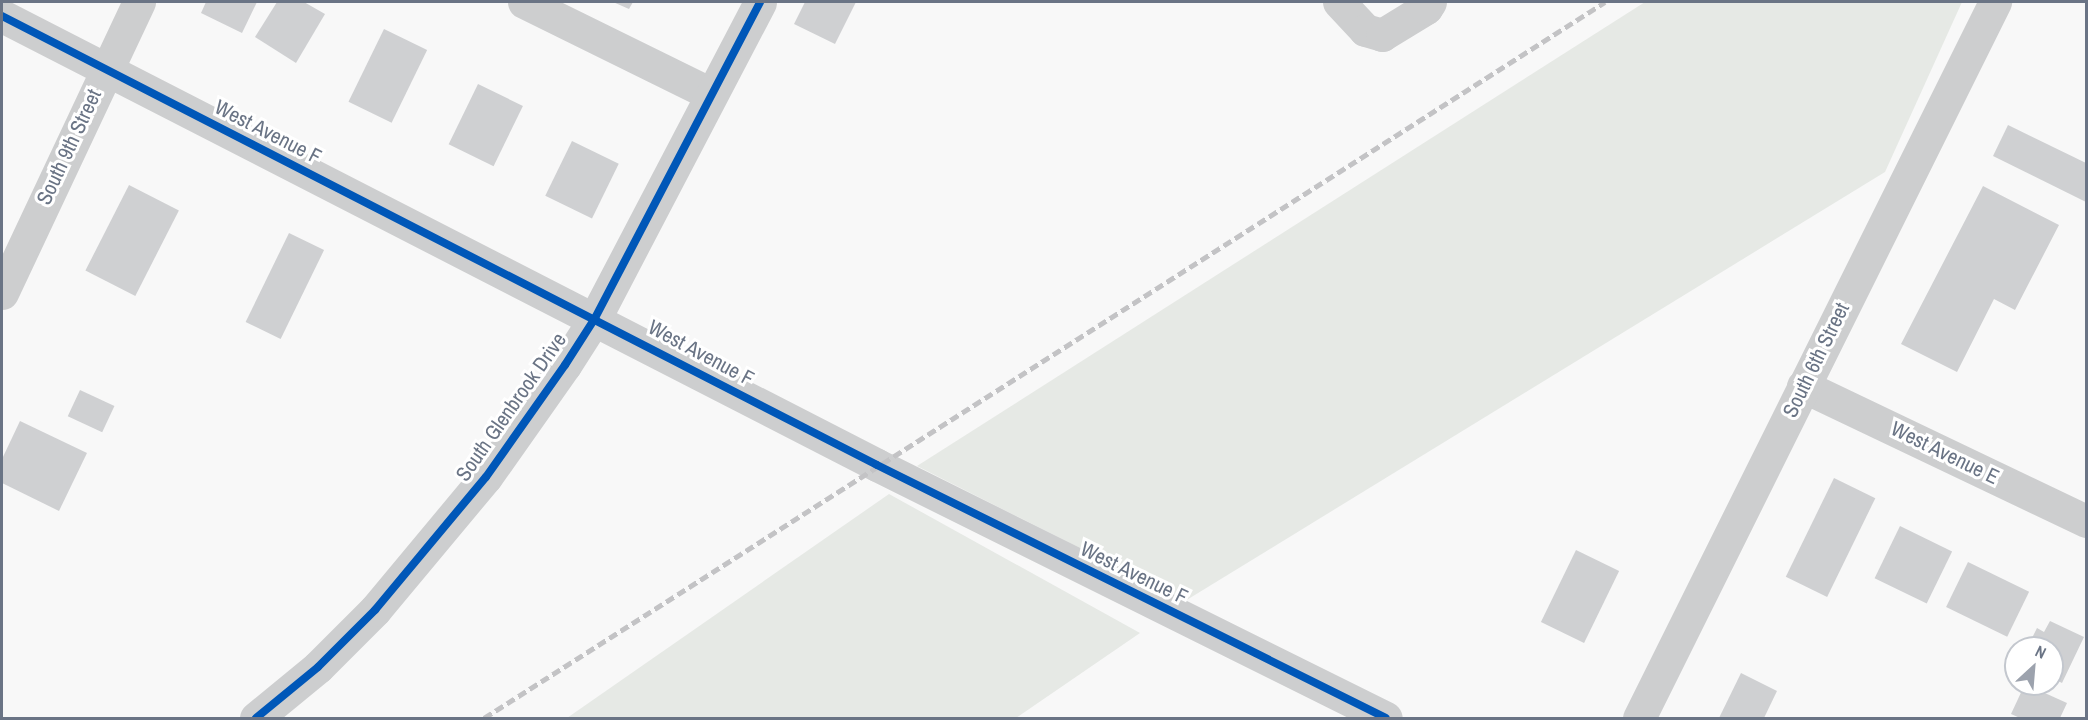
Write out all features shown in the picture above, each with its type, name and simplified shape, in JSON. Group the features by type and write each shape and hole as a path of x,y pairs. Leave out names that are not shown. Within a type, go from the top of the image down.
{"street":[{"name":"South 9th Street","path":"2,293 105,69 139,2"},
{"path":"524,2 711,94"},
{"name":"South Glenbrook Drive","path":"256,718 318,667 375,610 486,477 595,318 760,2"},
{"path":"1339,2 1365,30 1382,35 1426,8 1430,2"},
{"name":"South 6th Street","path":"1639,718 1995,2"},
{"name":"West Avenue F","path":"2,16 595,318 877,465 1386,718"},
{"name":"West Avenue E","path":"1803,386 2086,521"}],"shaded area":[{"path":"1645,2 1962,2 1885,172 1185,601 917,466"},
{"path":"889,494 1140,633 1016,718 567,718"}],"building":[{"path":"206,2 257,2 242,33 201,13"},
{"path":"277,2 304,2 325,14 296,63 255,37"},
{"path":"613,2 633,2 629,9"},
{"path":"805,2 856,2 835,44 794,24"},
{"path":"384,29 427,50 392,123 348,102"},
{"path":"478,84 523,106 494,166 449,144"},
{"path":"2008,125 2086,163 2086,202 1993,156"},
{"path":"572,141 619,164 592,219 545,196"},
{"path":"129,185 179,210 135,296 85,271"},
{"path":"1983,186 2059,225 2015,310 1994,299 1957,372 1901,344"},
{"path":"289,233 324,250 281,339 246,322"},
{"path":"80,390 114,406 102,432 68,416"},
{"path":"20,421 87,453 59,511 2,483 2,459"},
{"path":"1834,478 1875,498 1827,597 1786,577"},
{"path":"1900,526 1952,551 1927,604 1875,578"},
{"path":"1576,550 1619,571 1584,643 1541,622"},
{"path":"1968,562 2029,592 2006,636 1946,607"},
{"path":"2050,621 2084,637 2064,679 2064,636 2033,636 2037,628 2044,632"},
{"path":"1741,673 1777,691 1764,718 1719,718"},
{"path":"2019,696 2052,696 2067,703 2060,718 2020,718 2011,714"}],"railway":[{"path":"484,718 1605,2"}],"cycle path":[{"path":"256,718 318,667 375,610 486,477 565,365 595,318 760,2"},
{"path":"2,16 877,465 1386,718"}]}
